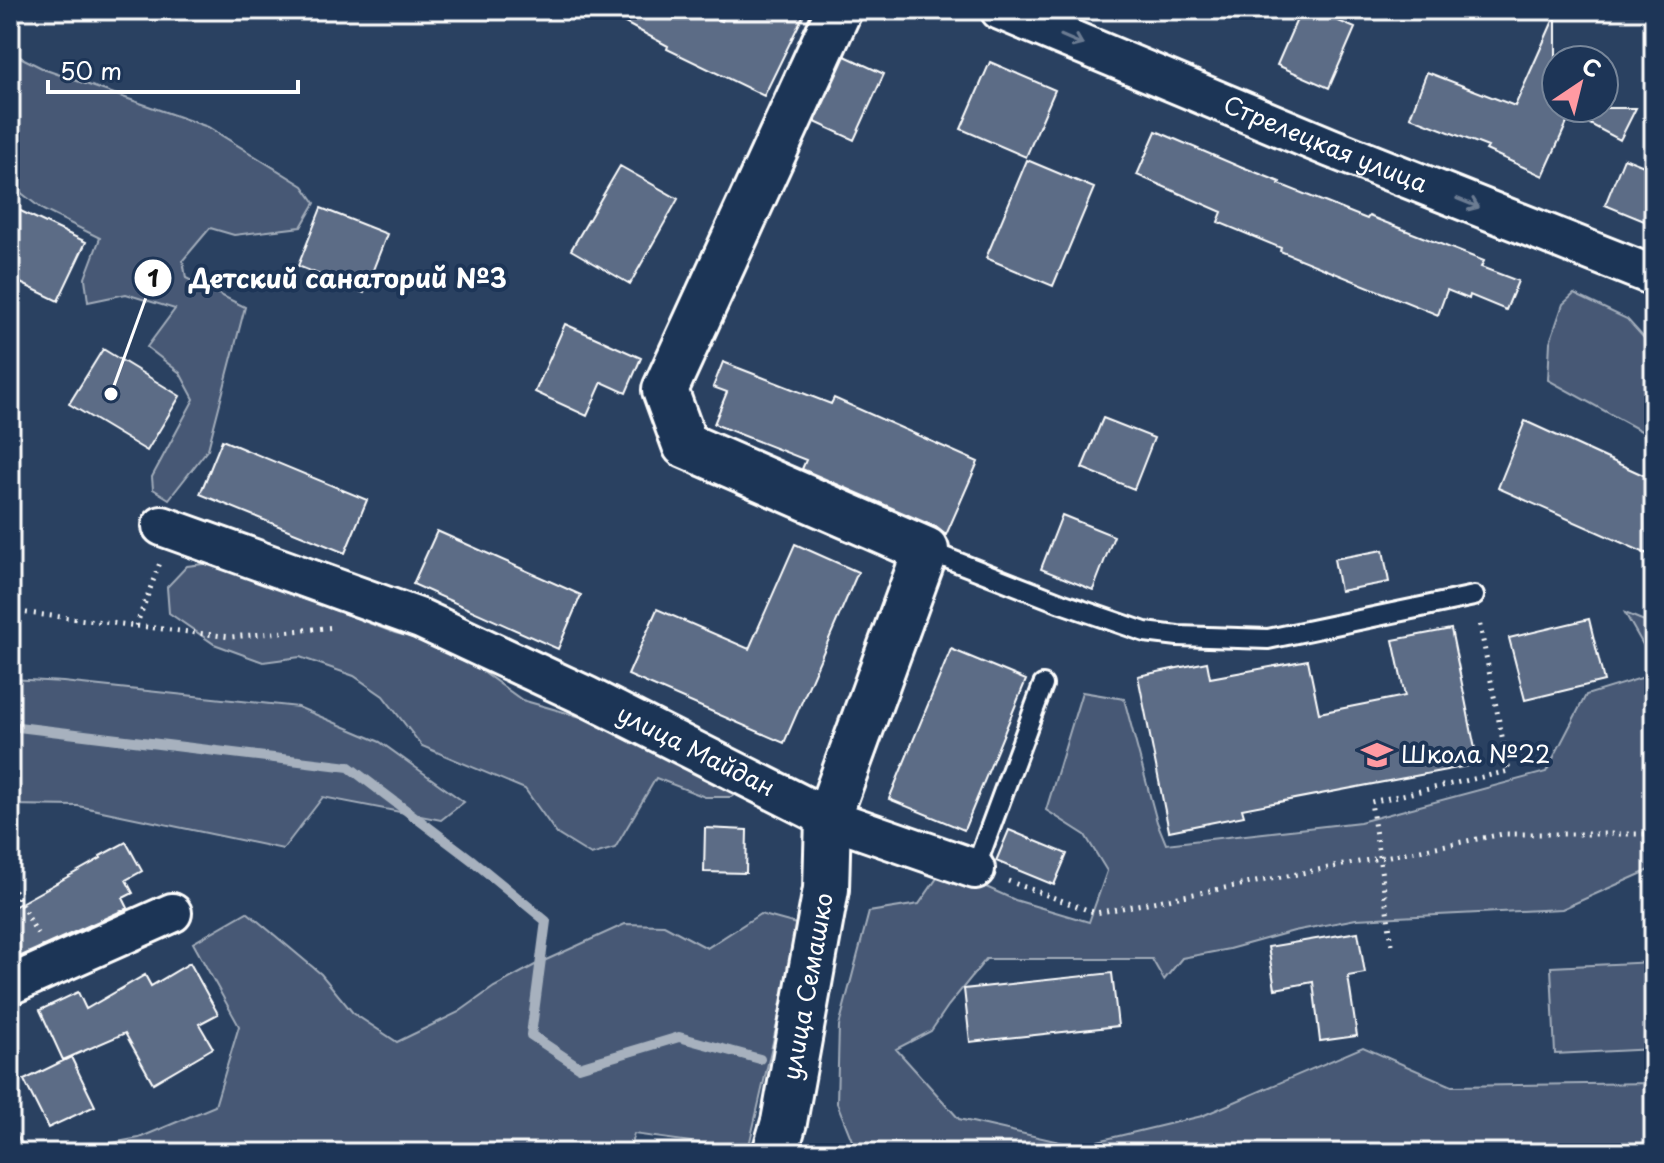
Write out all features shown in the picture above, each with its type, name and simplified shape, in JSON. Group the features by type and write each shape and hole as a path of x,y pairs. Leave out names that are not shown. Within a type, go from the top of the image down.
{"street":[{"path":"839,10 665,390 685,445 926,550"},
{"name":"Стрелецкая улица","path":"1000,10 1346,154 1654,276"},
{"name":"улица Майдан","path":"167,528 421,619 586,696 828,818 975,869"},
{"name":"улица Семашко","path":"775,1153 784,1122 826,889 828,818 926,550"},
{"path":"10,985 172,913"}],"lane":[{"path":"926,550 1145,632 1178,636 1268,639 1474,596"},
{"path":"975,869 1043,685"}],"path":[{"path":"136,626 167,528"},
{"path":"1392,944 1371,802 1509,771 1474,596"},
{"path":"10,611 231,637 341,627"},
{"path":"975,869 1096,913 1503,834 1654,834"},
{"path":"10,883 55,965"}],"shaded area":[{"path":"10,52 46,70 208,127 303,186 315,203 301,227 234,235 210,228 183,260 186,278 245,307 208,449 169,499 153,489 152,477 194,399 180,373 147,347 175,309 126,294 88,302 85,278 100,238 43,210 10,184"},
{"path":"1574,294 1627,319 1654,349 1654,438 1548,380 1550,342 1563,304"},
{"path":"211,563 395,633 447,646 522,700 668,742 741,790 731,797 705,797 656,778 615,848 591,855 557,834 525,789 422,746 383,696 354,676 300,657 263,662 214,644 169,613 167,587 187,566"},
{"path":"1625,613 1654,625 1654,664"},
{"path":"1654,674 1654,868 1562,909 1356,919 1182,958 1164,980 1152,959 986,959 931,1031 896,1049 959,1119 1077,1146 1202,1116 1363,1047 1452,1086 1654,1083 1654,1153 857,1153 837,1103 839,1026 869,912 919,904 944,868 1015,900 1089,922 1107,871 1085,835 1046,810 1082,692 1124,699 1157,822 1166,844 1360,822 1546,772 1586,695"},
{"path":"10,679 298,707 380,742 464,802 441,820 323,797 283,849 78,806 10,805"},
{"path":"247,912 321,974 353,1013 397,1042 459,1012 494,987 535,965 625,924 664,925 707,948 760,914 800,925 748,1150 634,1134 628,1153 57,1153 139,1138 215,1106 239,1026 193,943"},
{"path":"1654,962 1654,1049 1555,1054 1551,967"},
{"path":"10,1127 29,1153 10,1153"}],"building":[{"path":"601,10 698,10 722,21 727,10 806,10 764,96 667,49 668,46"},
{"path":"1301,10 1313,10 1355,28 1329,88 1277,65"},
{"path":"1556,14 1556,44 1543,44"},
{"path":"1540,50 1540,124 1566,124 1543,176 1486,150 1488,147 1410,117 1427,72 1515,106"},
{"path":"845,56 884,74 854,140 815,122"},
{"path":"990,62 1055,90 1026,157 961,129"},
{"path":"1620,108 1636,108 1620,140 1590,124 1620,124"},
{"path":"1156,131 1367,219 1369,216 1484,261 1481,267 1518,281 1506,310 1470,295 1469,299 1447,290 1438,315 1280,251 1281,248 1218,222 1222,212 1137,175"},
{"path":"1624,158 1654,170 1654,225 1605,205"},
{"path":"1027,160 1094,188 1053,286 986,258"},
{"path":"620,166 678,199 630,284 571,250"},
{"path":"10,206 86,242 58,301 10,278"},
{"path":"321,208 387,234 364,293 298,266"},
{"path":"565,324 641,358 626,393 602,382 587,416 535,392"},
{"path":"103,349 180,396 147,451 69,404"},
{"path":"723,362 831,404 834,398 978,462 946,535 936,527 802,469 806,460 714,424 727,392 713,387"},
{"path":"1103,418 1154,438 1134,489 1082,468"},
{"path":"1525,421 1654,480 1654,557 1498,488"},
{"path":"222,440 367,500 345,553 200,494"},
{"path":"1062,515 1114,536 1093,590 1041,569"},
{"path":"437,531 581,595 558,649 413,584"},
{"path":"795,544 858,572 784,743 628,675 657,609 749,649"},
{"path":"1383,550 1389,582 1340,591 1334,559"},
{"path":"1589,619 1604,681 1525,700 1509,638"},
{"path":"1451,629 1478,764 1242,809 1244,816 1169,831 1138,676 1207,662 1210,678 1308,660 1319,713 1405,696 1393,640"},
{"path":"951,649 1026,680 964,830 889,799"},
{"path":"705,828 747,830 746,873 704,872"},
{"path":"1009,830 1067,854 1054,885 996,861"},
{"path":"126,842 142,871 126,880 133,893 123,898 128,908 10,961 10,909"},
{"path":"1358,932 1365,973 1348,976 1357,1036 1320,1041 1313,982 1275,989 1268,947"},
{"path":"190,963 218,1014 199,1024 213,1048 153,1083 125,1033 63,1060 40,1010 78,992 86,1009 145,975 151,986"},
{"path":"1112,973 1118,1026 970,1042 964,989"},
{"path":"71,1057 95,1106 48,1128 24,1080"}],"waterway":[{"path":"10,726 349,767 546,921 531,1035 579,1067 679,1037 760,1059"}],"place":[{"name":"Детский санаторий №3","path":"111,394"},
{"name":"Школа №22","path":"1377,755"}]}
